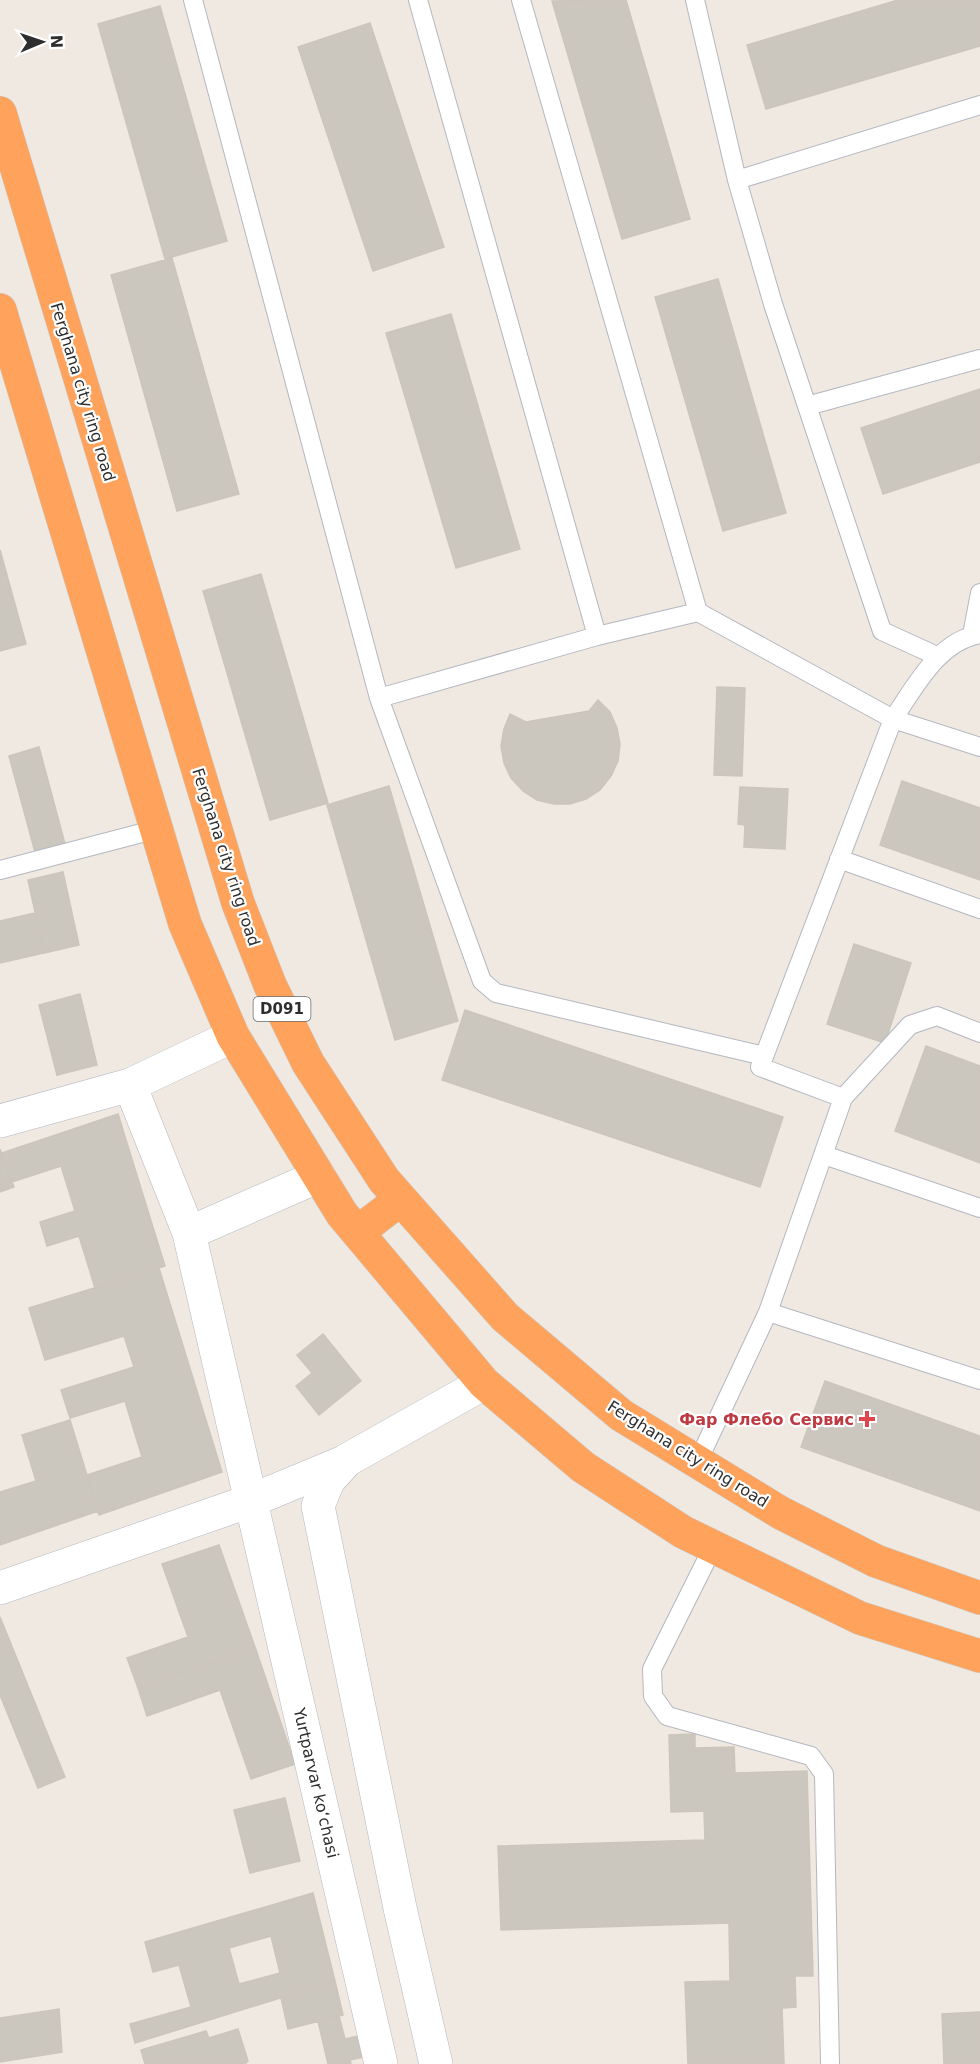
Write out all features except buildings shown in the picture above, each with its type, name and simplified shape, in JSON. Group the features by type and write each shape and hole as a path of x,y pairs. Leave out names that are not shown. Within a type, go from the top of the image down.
{"highway":[{"name":"Ferghana city ring road","path":"0,113 238,903 270,985 308,1063 384,1180 505,1317 621,1414 781,1513 876,1561 980,1598"},
{"path":"0,310 185,924 232,1036 342,1214 484,1383 583,1467 683,1532 860,1618 980,1656"},
{"path":"358,1232 400,1199"}],"street":[{"path":"0,1121 130,1085 232,1036"},
{"name":"Yurtparvar koʻchasi","path":"130,1085 189,1233 381,2064"},
{"path":"189,1233 319,1176"},
{"path":"0,1588 250,1501 347,1460 484,1383"},
{"path":"347,1460 328,1481 318,1506 400,1908 436,2064"}],"lane":[{"path":"193,0 379,698 482,981 496,993 764,1056"},
{"path":"418,0 597,636"},
{"path":"521,0 698,612"},
{"path":"695,0 737,180 773,304 882,631 937,656"},
{"path":"737,180 980,105"},
{"path":"807,406 980,358"},
{"path":"843,1098 760,1067 893,719 937,656 976,635 980,592"},
{"path":"379,698 597,636 698,612 893,719 980,747"},
{"path":"0,870 157,830"},
{"path":"839,858 980,909"},
{"path":"698,1461 768,1312 843,1098 890,1044 910,1026 937,1016 980,1033"},
{"path":"824,1155 980,1208"},
{"path":"768,1312 980,1380"},
{"path":"713,1547 652,1670 653,1696 667,1716 811,1756 824,1774 830,2064"}],"place":[{"name":"Фар Флебо Сервис","path":"867,1419"}]}
